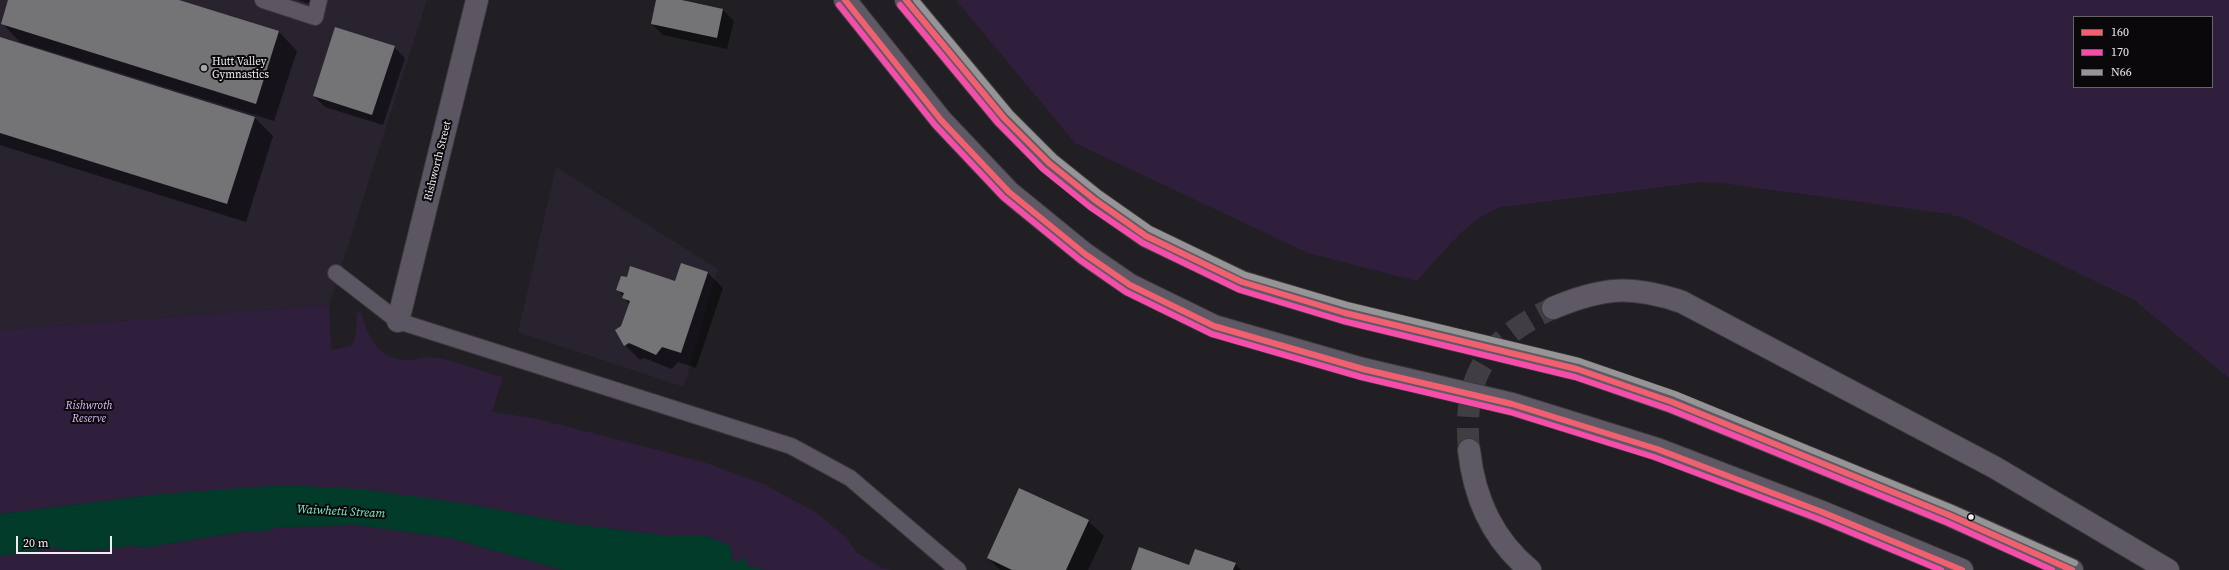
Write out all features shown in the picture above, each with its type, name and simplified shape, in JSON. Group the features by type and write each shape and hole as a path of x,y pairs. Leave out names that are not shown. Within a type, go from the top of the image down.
{"main road":[{"path":"846,0 942,120 1009,192 1085,254 1130,284 1214,326 1362,369 1512,404 1657,449 1807,506 1962,570"},
{"path":"906,0 1004,118 1049,163 1095,200 1146,236 1242,282 1345,313 1577,369 1672,402 1949,515 2072,570"},
{"path":"1553,308 1577,298 1602,291 1630,290 1658,294 1682,302 1994,467 2168,570"},
{"path":"1469,450 1472,471 1485,515 1509,549 1530,570"}],"street":[{"name":"Rishworth Street","path":"398,322 478,0"}],"lane":[{"path":"263,0 315,16 319,0"},
{"path":"336,273 398,322 791,446 850,478 958,570"}],"shaded area":[{"path":"0,0 427,0 329,305 0,330"},
{"path":"556,167 718,269 684,387 518,332"}],"green space":[{"path":"956,0 2229,0 2229,378 2134,300 1966,219 1949,214 1721,183 1702,182 1502,207 1477,220 1455,238 1417,281 1308,253 1075,143"},
{"name":"Rishwroth Reserve","path":"329,305 331,350 352,346 356,334 357,313 361,312 371,339 376,346 391,357 400,360 410,360 435,357 503,377 492,412 533,418 631,443 706,463 766,485 815,512 846,537 856,552 882,568 892,570 764,570 736,563 715,539 704,535 662,535 572,524 468,504 160,494 0,514 0,330"},
{"path":"350,524 450,538 563,570 0,570 0,556 51,548 90,551 129,546 149,547 245,531 252,532 270,530 277,527 344,526"}],"water":[{"name":"Waiwhetū Stream","path":"283,485 361,489 468,504 572,524 662,535 704,535 729,545 732,552 731,558 736,563 744,557 747,559 746,565 764,570 563,570 450,538 350,524 344,526 277,527 270,530 252,532 245,531 149,547 129,546 90,551 51,548 0,556 0,514 160,494"}],"building":[{"name":"Hutt Valley Gymnastics","path":"8,0 179,0 279,31 256,104 1,24"},
{"path":"656,0 682,0 723,9 717,38 651,24"},
{"path":"335,27 395,46 372,115 313,96"},
{"path":"0,37 255,117 227,204 0,133"},
{"path":"681,263 708,272 681,353 662,347 656,355 629,343 624,346 615,330 621,326 630,301 622,298 624,293 616,290 621,276 627,277 630,266 675,281"},
{"path":"1019,488 1089,520 1066,570 1012,570 987,558"},
{"path":"1139,547 1189,565 1195,549 1236,563 1233,570 1131,570"}],"tunnel":[{"path":"1469,450 1468,424 1470,401 1475,380 1484,362 1496,347 1511,333 1530,320 1553,308"}],"transit line":[{"name":"160","path":"845,0 941,120 1009,192 1085,254 1130,285 1214,326 1363,369 1512,404 1657,449 1822,512 1962,570"},
{"name":"160","path":"906,0 1004,118 1049,163 1095,200 1146,236 1242,282 1345,313 1577,369 1672,402 1949,515 2072,570"},
{"name":"N66","path":"916,0 1010,113 1054,157 1100,194 1150,229 1245,275 1347,305 1579,361 1675,394 1952,508 2075,563"},
{"name":"170","path":"839,5 935,125 1003,197 1080,260 1126,292 1212,334 1361,377 1510,412 1654,457 1819,519 1941,570"},
{"name":"170","path":"900,5 998,123 1043,169 1090,207 1143,243 1240,290 1343,321 1575,377 1669,409 1946,522 2052,570"}],"place":[{"name":"Hutt Valley Gymnastics","path":"204,68"}]}
